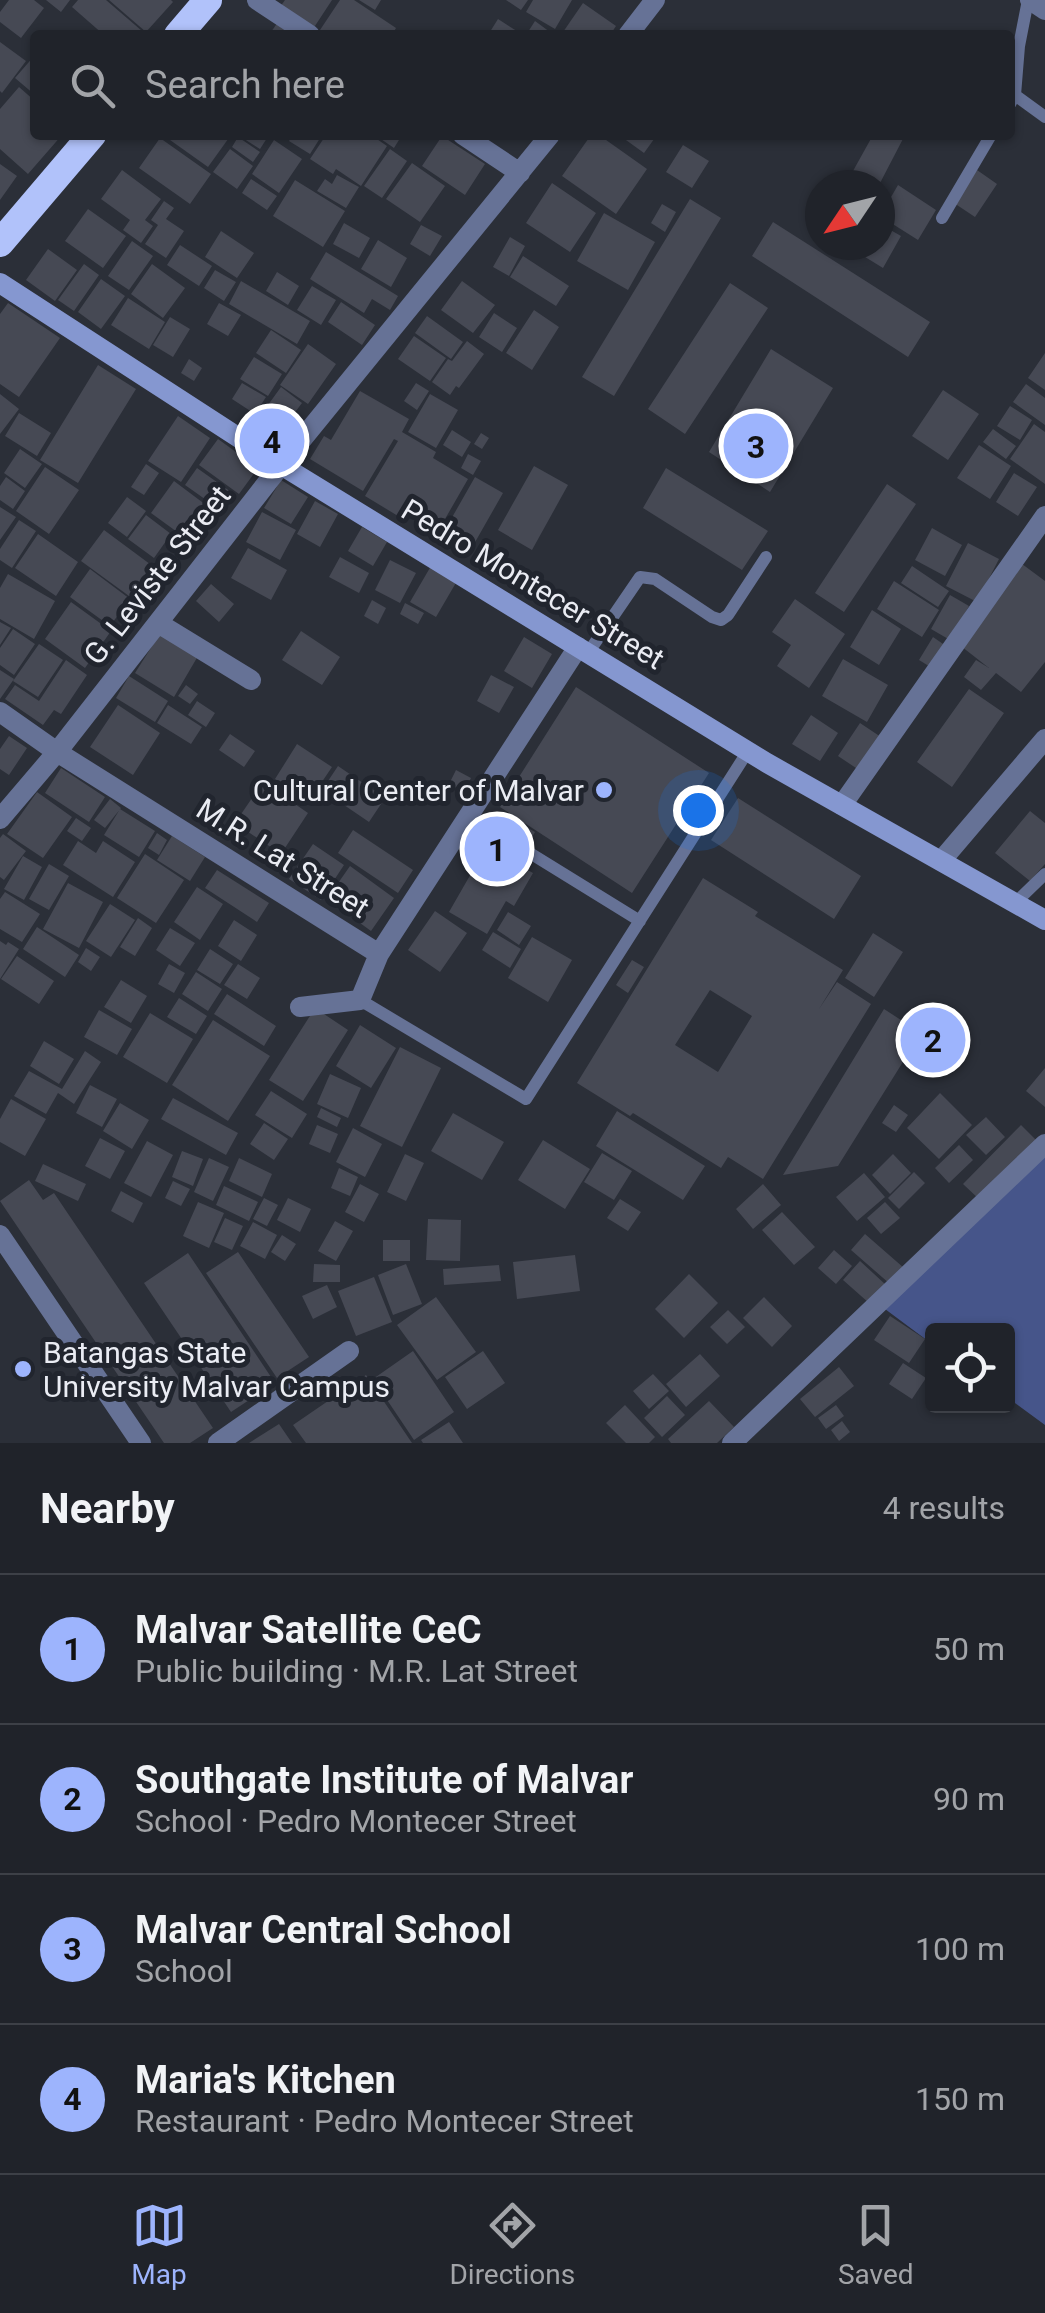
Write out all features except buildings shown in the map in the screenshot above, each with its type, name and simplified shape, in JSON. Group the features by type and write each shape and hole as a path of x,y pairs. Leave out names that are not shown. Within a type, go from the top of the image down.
{"highway":[{"path":"182,30 208,0"},
{"path":"0,243 88,140"}],"main road":[{"name":"Pedro Montecer Street","path":"0,283 281,465 748,751 1045,920"}],"street":[{"path":"257,0 302,30"},
{"path":"632,30 655,0"},
{"path":"1029,0 1045,10"},
{"path":"471,140 520,172"},
{"name":"G. Leviste Street","path":"0,819 58,752 281,465 546,140"},
{"path":"842,805 1045,516"},
{"path":"158,623 251,680"},
{"name":"M.R. Lat Street","path":"0,712 380,954 469,815 583,650"},
{"path":"941,861 1045,739"},
{"path":"300,1007 360,1000 380,954"},
{"path":"732,1443 1045,1144"},
{"path":"0,1235 142,1443"},
{"path":"218,1443 349,1351"}],"lane":[{"path":"1015,82 1029,0"},
{"path":"1015,101 1045,117"},
{"path":"942,218 989,140"},
{"path":"583,650 640,577 654,579 721,620 766,557"},
{"path":"360,1000 526,1099 748,751"},
{"path":"469,815 504,837"},
{"path":"525,850 640,921"},
{"path":"1016,903 1045,874"}],"shaded area":[{"path":"1045,1156 1045,1425 1015,1403 1015,1323 925,1323 925,1339 885,1309"}],"place":[{"name":"Maria's Kitchen","path":"272,441"},
{"name":"Malvar Central School","path":"756,446"},
{"name":"Cultural Center of Malvar","path":"604,790"},
{"name":"Malvar Satellite CeC","path":"497,849"},
{"name":"Southgate Institute of Malvar","path":"933,1040"},
{"name":"Batangas State University Malvar Campus","path":"23,1369"}]}
